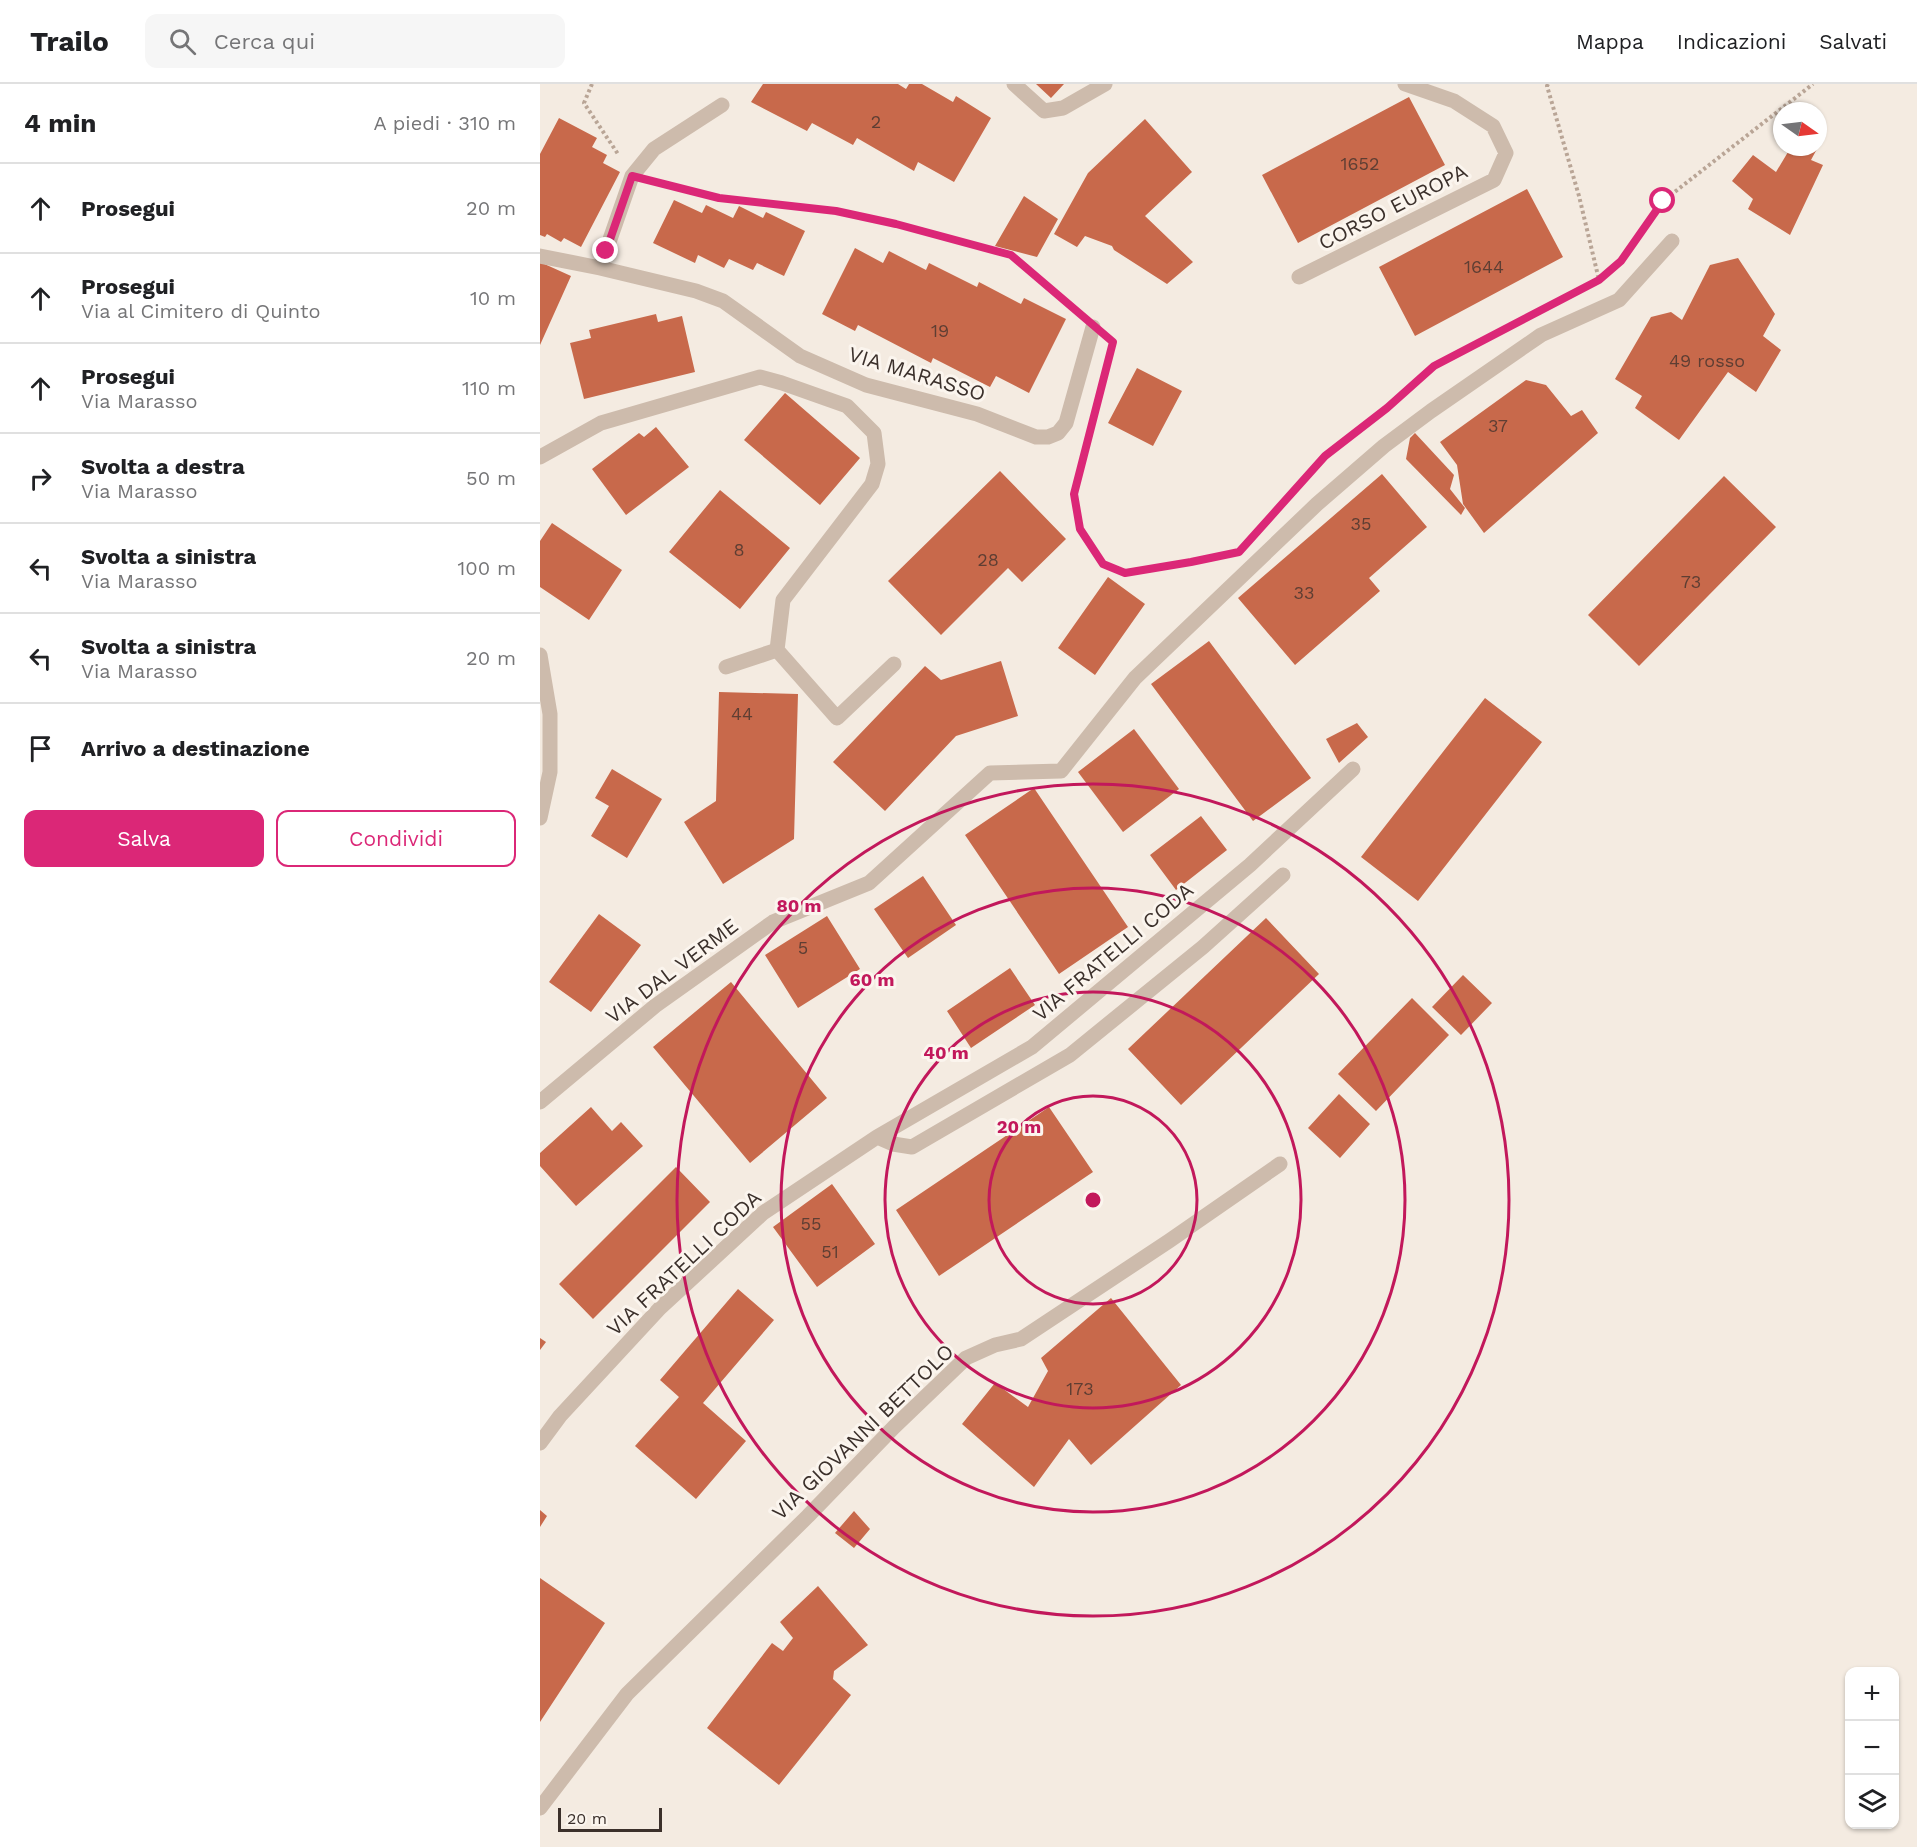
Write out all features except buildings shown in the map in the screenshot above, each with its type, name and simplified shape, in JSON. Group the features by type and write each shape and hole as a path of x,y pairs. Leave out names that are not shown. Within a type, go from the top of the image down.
{"street":[{"path":"1014,84 1044,111 1063,108 1105,84"},
{"name":"CORSO EUROPA","path":"1299,277 1494,180 1506,153 1493,126 1454,102 1405,84"},
{"path":"600,268 632,176 654,149 722,105"},
{"name":"VIA DAL VERME","path":"540,1102 655,1006 773,922 869,883 990,773 1061,771 1135,678 1317,504 1375,453 1541,335 1619,300 1672,241"},
{"name":"VIA MARASSO","path":"540,256 696,291 723,301 800,356 866,385 977,414 1036,437 1048,437 1058,433 1066,423 1093,327"},
{"path":"540,457 601,423 760,377 782,382 847,406 874,433 878,464 872,484 783,600 777,650 837,718 894,664"},
{"path":"726,667 777,650"},
{"path":"540,655 550,714 550,772 540,818"},
{"name":"VIA FRATELLI CODA","path":"540,1443 560,1416 660,1308 763,1213 877,1137 1032,1047 1250,865 1353,769"},
{"path":"877,1137 893,1144 912,1147 1070,1055 1203,947 1283,875"},
{"name":"VIA GIOVANNI BETTOLO","path":"540,1808 627,1694 808,1516 894,1426 966,1358 995,1345 1022,1339 1170,1241 1280,1164"}],"path":[{"path":"592,84 584,103 632,176 719,198 836,211 896,224 1011,255 1093,327"},
{"path":"1548,84 1599,280"},
{"path":"1633,244 1663,201 1813,84"},
{"path":"1589,285 1606,273"},
{"path":"1302,482 1325,456 1387,408 1434,366 1485,341"},
{"path":"1091,429 1074,494 1080,529 1103,564 1125,573 1229,554"}],"route":[{"path":"606,251 632,176 719,198 836,211 896,224 1011,255 1113,342 1074,494 1080,529 1103,564 1125,573 1239,552 1325,456 1387,408 1434,366 1599,280 1621,261 1663,201"}]}
